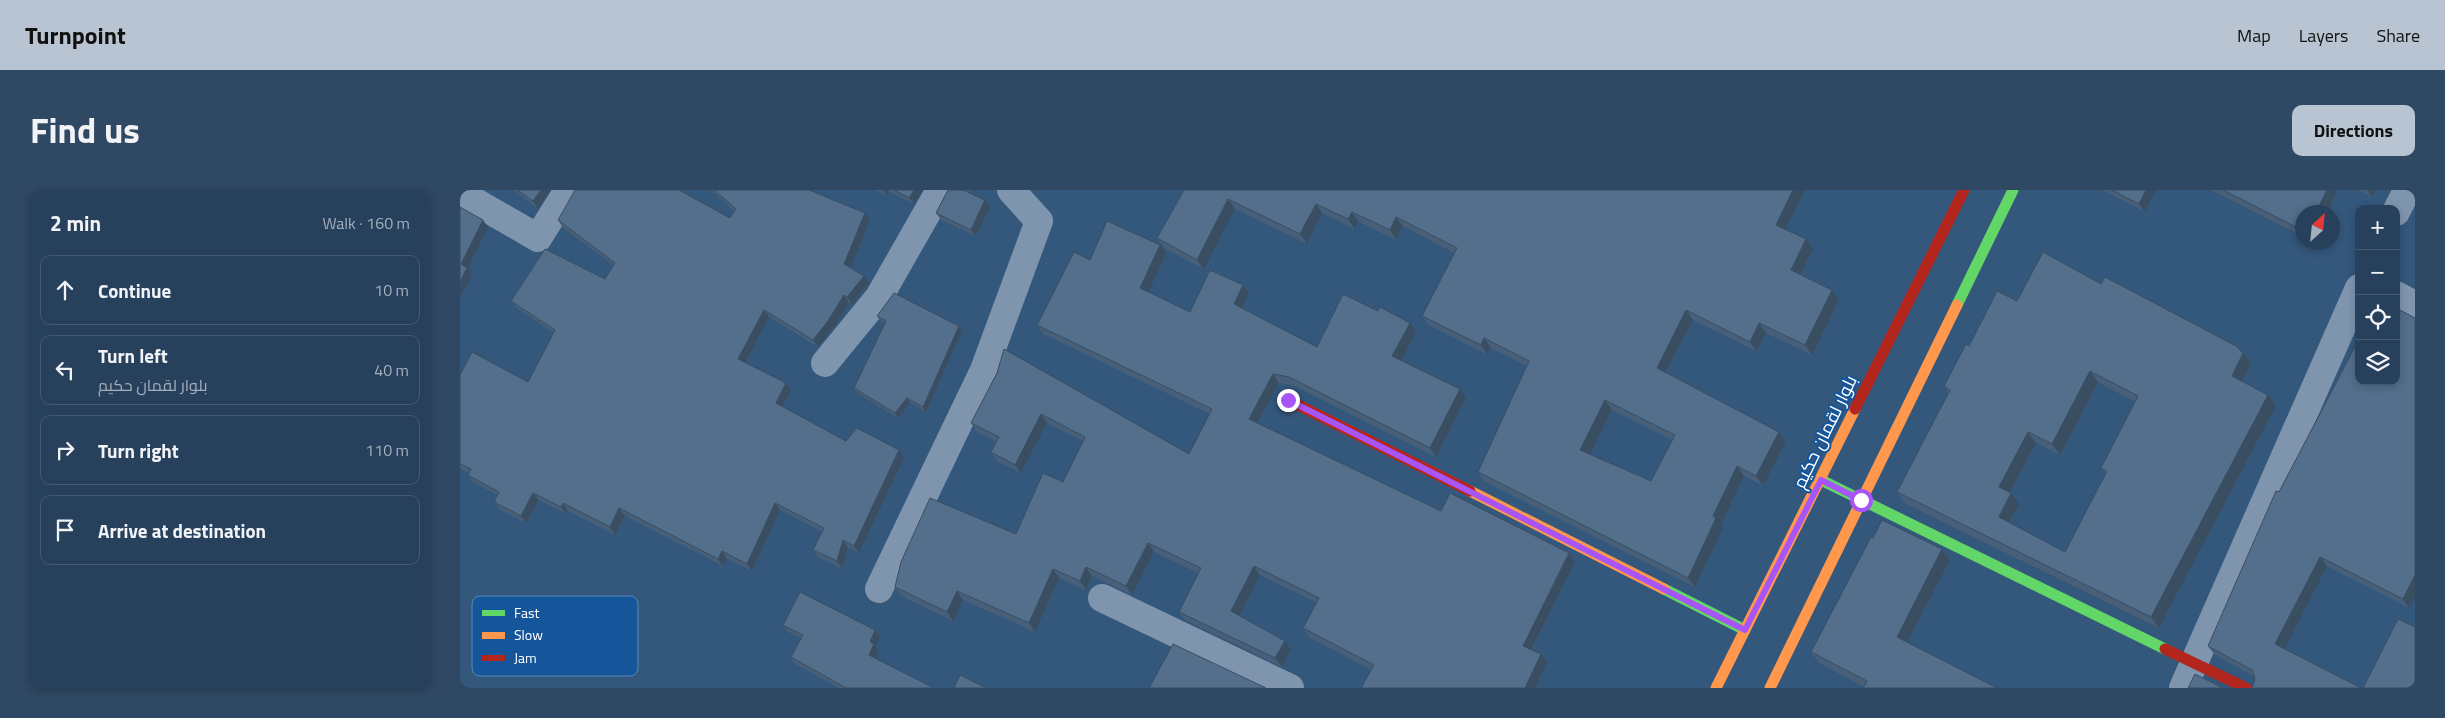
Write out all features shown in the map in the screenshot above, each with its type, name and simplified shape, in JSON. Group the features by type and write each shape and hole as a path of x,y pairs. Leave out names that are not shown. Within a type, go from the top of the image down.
{"street":[{"path":"461,195 538,238 568,190"},
{"path":"825,363 879,297 940,190"},
{"path":"879,589 984,370 1039,221 1011,190"},
{"name":"بلوار لقمان حکیم","path":"1716,688 1964,190"},
{"path":"1774,687 1861,500 2013,190"},
{"path":"2400,205 2407,190"},
{"path":"2183,688 2356,295"},
{"path":"2400,297 2415,305"},
{"path":"1288,400 1745,630"},
{"path":"1821,480 2246,688"},
{"path":"1102,598 1290,688"}],"building":[{"path":"517,190 541,190 533,201"},
{"path":"575,190 679,190 730,218 736,209 714,190 809,190 865,213 844,264 864,276 847,297 844,295 828,321 813,340 764,310 738,359 786,383 776,403 846,441 857,428 899,450 854,546 843,540 837,561 813,550 824,528 775,503 747,564 722,551 718,559 619,508 610,527 563,503 561,507 533,493 521,516 494,502 499,492 468,475 471,469 460,464 460,375 472,352 528,382 555,330 511,301 545,249 605,279 615,263 558,220"},
{"path":"894,190 914,190 909,198"},
{"path":"948,190 963,190 985,200 971,230 936,213"},
{"path":"1184,190 1793,190 1776,225 1806,239 1791,270 1832,290 1805,345 1759,323 1750,342 1686,310 1657,368 1779,432 1756,476 1737,466 1713,516 1716,518 1688,578 1478,472 1529,361 1484,338 1481,345 1422,316 1457,248 1396,217 1390,230 1352,212 1348,219 1316,204 1300,234 1228,199 1197,260 1157,238","holes":["1605,400 1675,435 1651,481 1580,450"]},
{"path":"2112,190 2146,190 2139,204"},
{"path":"2223,190 2327,190 2320,205 2295,205 2295,226"},
{"path":"460,207 483,220 461,264 467,268 460,282"},
{"path":"1107,221 1160,245 1140,288 1190,312 1210,270 1243,285 1234,304 1317,347 1343,294 1378,311 1380,307 1410,323 1392,356 1460,389 1430,448 1289,377 1273,374 1249,419 1441,511 1450,493 1569,553 1523,646 1541,654 1525,688 1361,688 1374,665 1303,628 1319,598 1254,566 1231,611 1285,641 1275,658 1179,612 1201,568 1148,543 1126,586 1086,567 1080,581 1053,569 1029,623 957,591 947,612 895,587 901,562 930,498 1016,534 1043,473 1063,482 1085,437 1041,414 1015,465 991,452 999,437 971,423 997,373 1004,349 1189,454 1212,409 1037,325 1074,252 1090,260"},
{"path":"2043,252 2101,284 2105,277 2236,346 2243,353 2232,376 2268,395 2151,617 1897,492 1950,390 1944,386 1966,344 1969,346 1997,291 2017,301","holes":["2090,371 2138,396 2101,468 2107,471 2065,552 1999,517 2011,493 1999,487 2028,432 2052,444"]},
{"path":"894,293 959,326 923,407 907,398 895,413 854,388 886,321 877,316"},
{"path":"2400,310 2415,318 2415,575 2403,599 2320,557 2275,644 2361,688 2251,688 2255,678 2252,670 2208,646 2276,491 2279,492 2355,347 2355,385 2400,385"},
{"path":"1882,520 1942,549 1897,637 1997,688 1863,688 1867,681 1811,652 1871,537 1873,538"},
{"path":"800,592 875,630 870,642 874,644 869,655 934,688 846,688 791,657 803,635 783,625"},
{"path":"2398,619 2415,627 2415,688 2363,688"},
{"path":"1173,644 1266,688 1149,688"},
{"path":"2195,674 2223,688 2188,688"},
{"path":"960,675 986,688 954,688"}],"traffic: fast":[{"path":"1957,305 2013,190"},
{"path":"1821,480 2165,649"},
{"path":"1664,589 1745,630"}],"traffic: slow":[{"path":"1770,688 1957,305"},
{"path":"1716,688 1855,409"},
{"path":"1470,491 1664,589"}],"traffic: jam":[{"path":"1855,409 1964,190"},
{"path":"1288,400 1470,491"},
{"path":"2165,649 2246,688"}],"route":[{"path":"1288,400 1745,630 1821,480 1861,500"}]}
